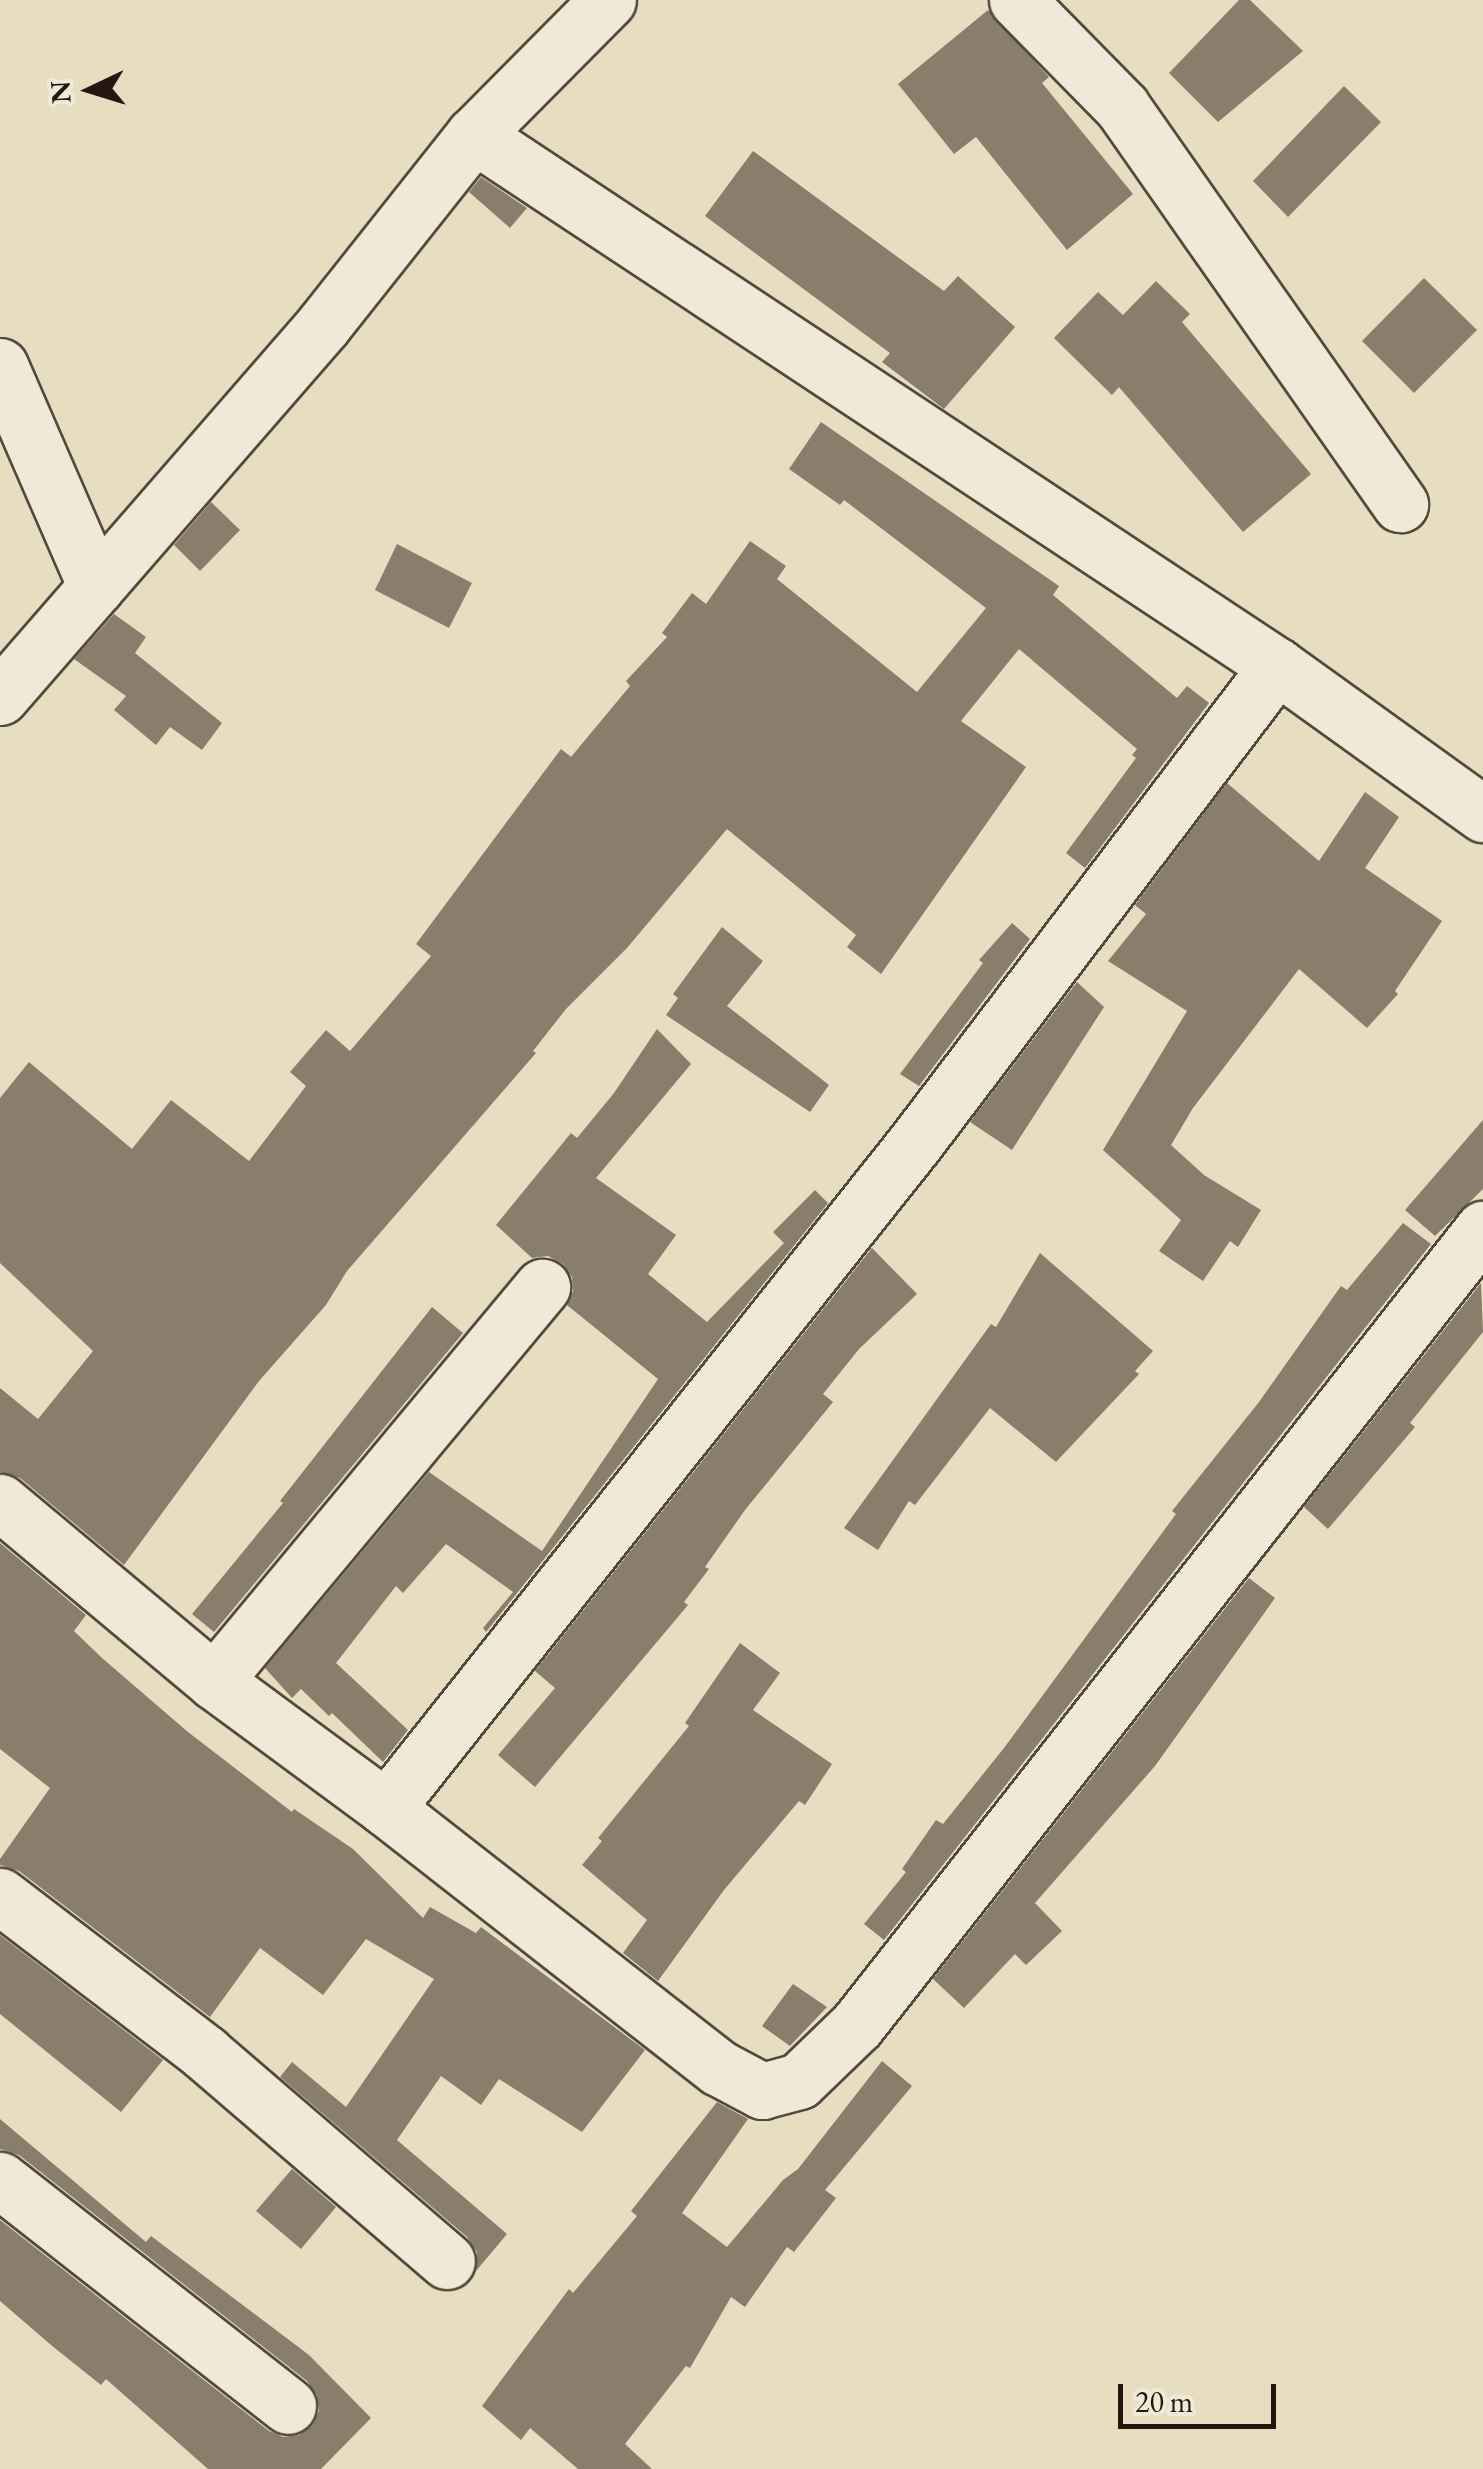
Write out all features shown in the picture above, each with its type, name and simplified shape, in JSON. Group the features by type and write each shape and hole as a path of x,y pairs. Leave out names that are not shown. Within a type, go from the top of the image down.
{"street":[{"path":"0,697 324,324 474,135 608,0"},
{"path":"1017,0 1122,107 1400,504"},
{"path":"474,135 1277,666 1483,814"},
{"path":"0,366 96,587"},
{"path":"386,1808 915,1143 1277,666"},
{"path":"0,1502 214,1681 386,1808 719,2068 762,2091 798,2082 858,2025 1483,1229"},
{"path":"214,1681 542,1287"},
{"path":"0,1896 205,2053 447,2261"},
{"path":"0,2180 288,2406"}],"building":[{"path":"1239,0 1250,0 1303,51 1218,122 1169,73"},
{"path":"988,10 1049,77 1042,83 1133,194 1067,250 976,137 954,154 898,84"},
{"path":"1344,86 1381,122 1288,217 1253,181"},
{"path":"753,151 944,291 958,276 1015,327 944,409 882,362 890,353 705,216"},
{"path":"481,177 527,208 510,228 469,192"},
{"path":"1424,278 1477,330 1414,393 1362,341"},
{"path":"1156,281 1190,314 1182,322 1311,474 1243,532 1119,387 1112,395 1054,338 1098,292 1123,315"},
{"path":"821,422 1059,586 1053,595 1177,698 1187,686 1209,703 1085,868 1066,853 1136,758 1132,755 1137,749 1019,649 961,721 1026,767 881,974 847,947 856,935 727,829 627,948 566,1009 533,1051 536,1053 347,1271 326,1305 259,1381 124,1565 20,1478 0,1472 0,1388 38,1419 93,1351 0,1263 0,1098 29,1062 132,1149 171,1100 249,1161 306,1086 290,1072 326,1030 350,1051 431,956 416,944 561,749 571,757 630,686 626,681 667,637 662,633 692,593 706,604 750,541 786,566 777,579 917,692 986,608 844,500 840,505 789,469"},
{"path":"211,502 240,530 200,571 174,545"},
{"path":"397,544 472,583 449,628 375,590"},
{"path":"114,614 146,637 135,653 222,723 202,750 170,727 156,745 114,710 126,696 74,659"},
{"path":"1227,783 1319,861 1365,792 1399,817 1365,868 1442,921 1395,991 1398,994 1367,1028 1299,969 1193,1108 1171,1145 1204,1175 1261,1210 1238,1247 1230,1241 1203,1281 1159,1251 1181,1220 1103,1150 1187,1011 1108,961 1146,914 1135,905"},
{"path":"1012,923 1030,939 919,1086 900,1074 983,963 979,960"},
{"path":"722,927 763,961 727,1006 829,1085 810,1112 666,1015 678,998 673,994"},
{"path":"1077,982 1104,1007 1012,1150 970,1122"},
{"path":"657,1029 691,1064 596,1178 676,1235 648,1274 707,1322 784,1243 773,1232 815,1190 828,1203 486,1632 483,1628 513,1592 446,1544 403,1593 396,1586 336,1663 408,1730 383,1762 301,1689 292,1698 265,1668 429,1472 542,1551 658,1379 567,1305 573,1291 572,1277 563,1264 548,1256 532,1258 496,1225 571,1133 577,1138 614,1093"},
{"path":"1483,1120 1483,1189 1435,1236 1405,1210"},
{"path":"1403,1223 1431,1244 884,1940 864,1924 906,1872 902,1869 936,1820 943,1824 1004,1748 1176,1514 1172,1511 1259,1402 1341,1286 1347,1290"},
{"path":"872,1248 917,1294 859,1349 823,1394 833,1402 745,1510 684,1602 688,1605 535,1787 498,1755 555,1688 535,1671"},
{"path":"1040,1253 1153,1351 1135,1371 1139,1374 1056,1462 990,1408 915,1505 909,1501 878,1550 844,1528 991,1324 996,1327"},
{"path":"1481,1283 1483,1332 1410,1423 1415,1427 1328,1529 1304,1507"},
{"path":"432,1307 463,1333 214,1632 192,1614 283,1503 280,1501"},
{"path":"0,1543 86,1615 74,1631 102,1658 188,1732 292,1812 294,1809 353,1849 423,1918 430,1907 476,1933 481,1927 645,2050 582,2132 499,2079 481,2105 441,2076 397,2140 507,2234 476,2271 477,2252 467,2237 280,2077 292,2062 346,2107 434,1979 366,1939 323,1995 260,1948 210,2017 19,1871 0,1865 0,1859 50,1788 0,1749"},
{"path":"1249,1578 1275,1598 1155,1766 1035,1903 1062,1931 1026,1965 1015,1954 964,2008 933,1979"},
{"path":"740,1643 780,1673 753,1710 832,1764 805,1805 799,1801 724,1890 658,1981 623,1953 647,1920 582,1865 602,1841 598,1838 689,1726 685,1723"},
{"path":"0,1935 163,2060 121,2112 0,2014"},
{"path":"793,1984 827,2007 790,2046 762,2026"},
{"path":"882,2061 912,2086 825,2190 836,2198 794,2252 787,2247 745,2307 731,2297 690,2368 686,2366 625,2444 652,2469 578,2469 530,2428 521,2440 482,2406 569,2289 573,2293 637,2216 631,2211 717,2102 748,2119 682,2213 727,2247 783,2180 798,2169"},
{"path":"0,2119 146,2242 151,2236 309,2355 371,2418 321,2469 208,2469 106,2379 101,2385 51,2345 0,2301 0,2220 269,2431 283,2437 299,2435 312,2426 319,2411 317,2395 307,2381 19,2155 0,2149"},
{"path":"292,2169 336,2207 301,2249 256,2211"}]}
